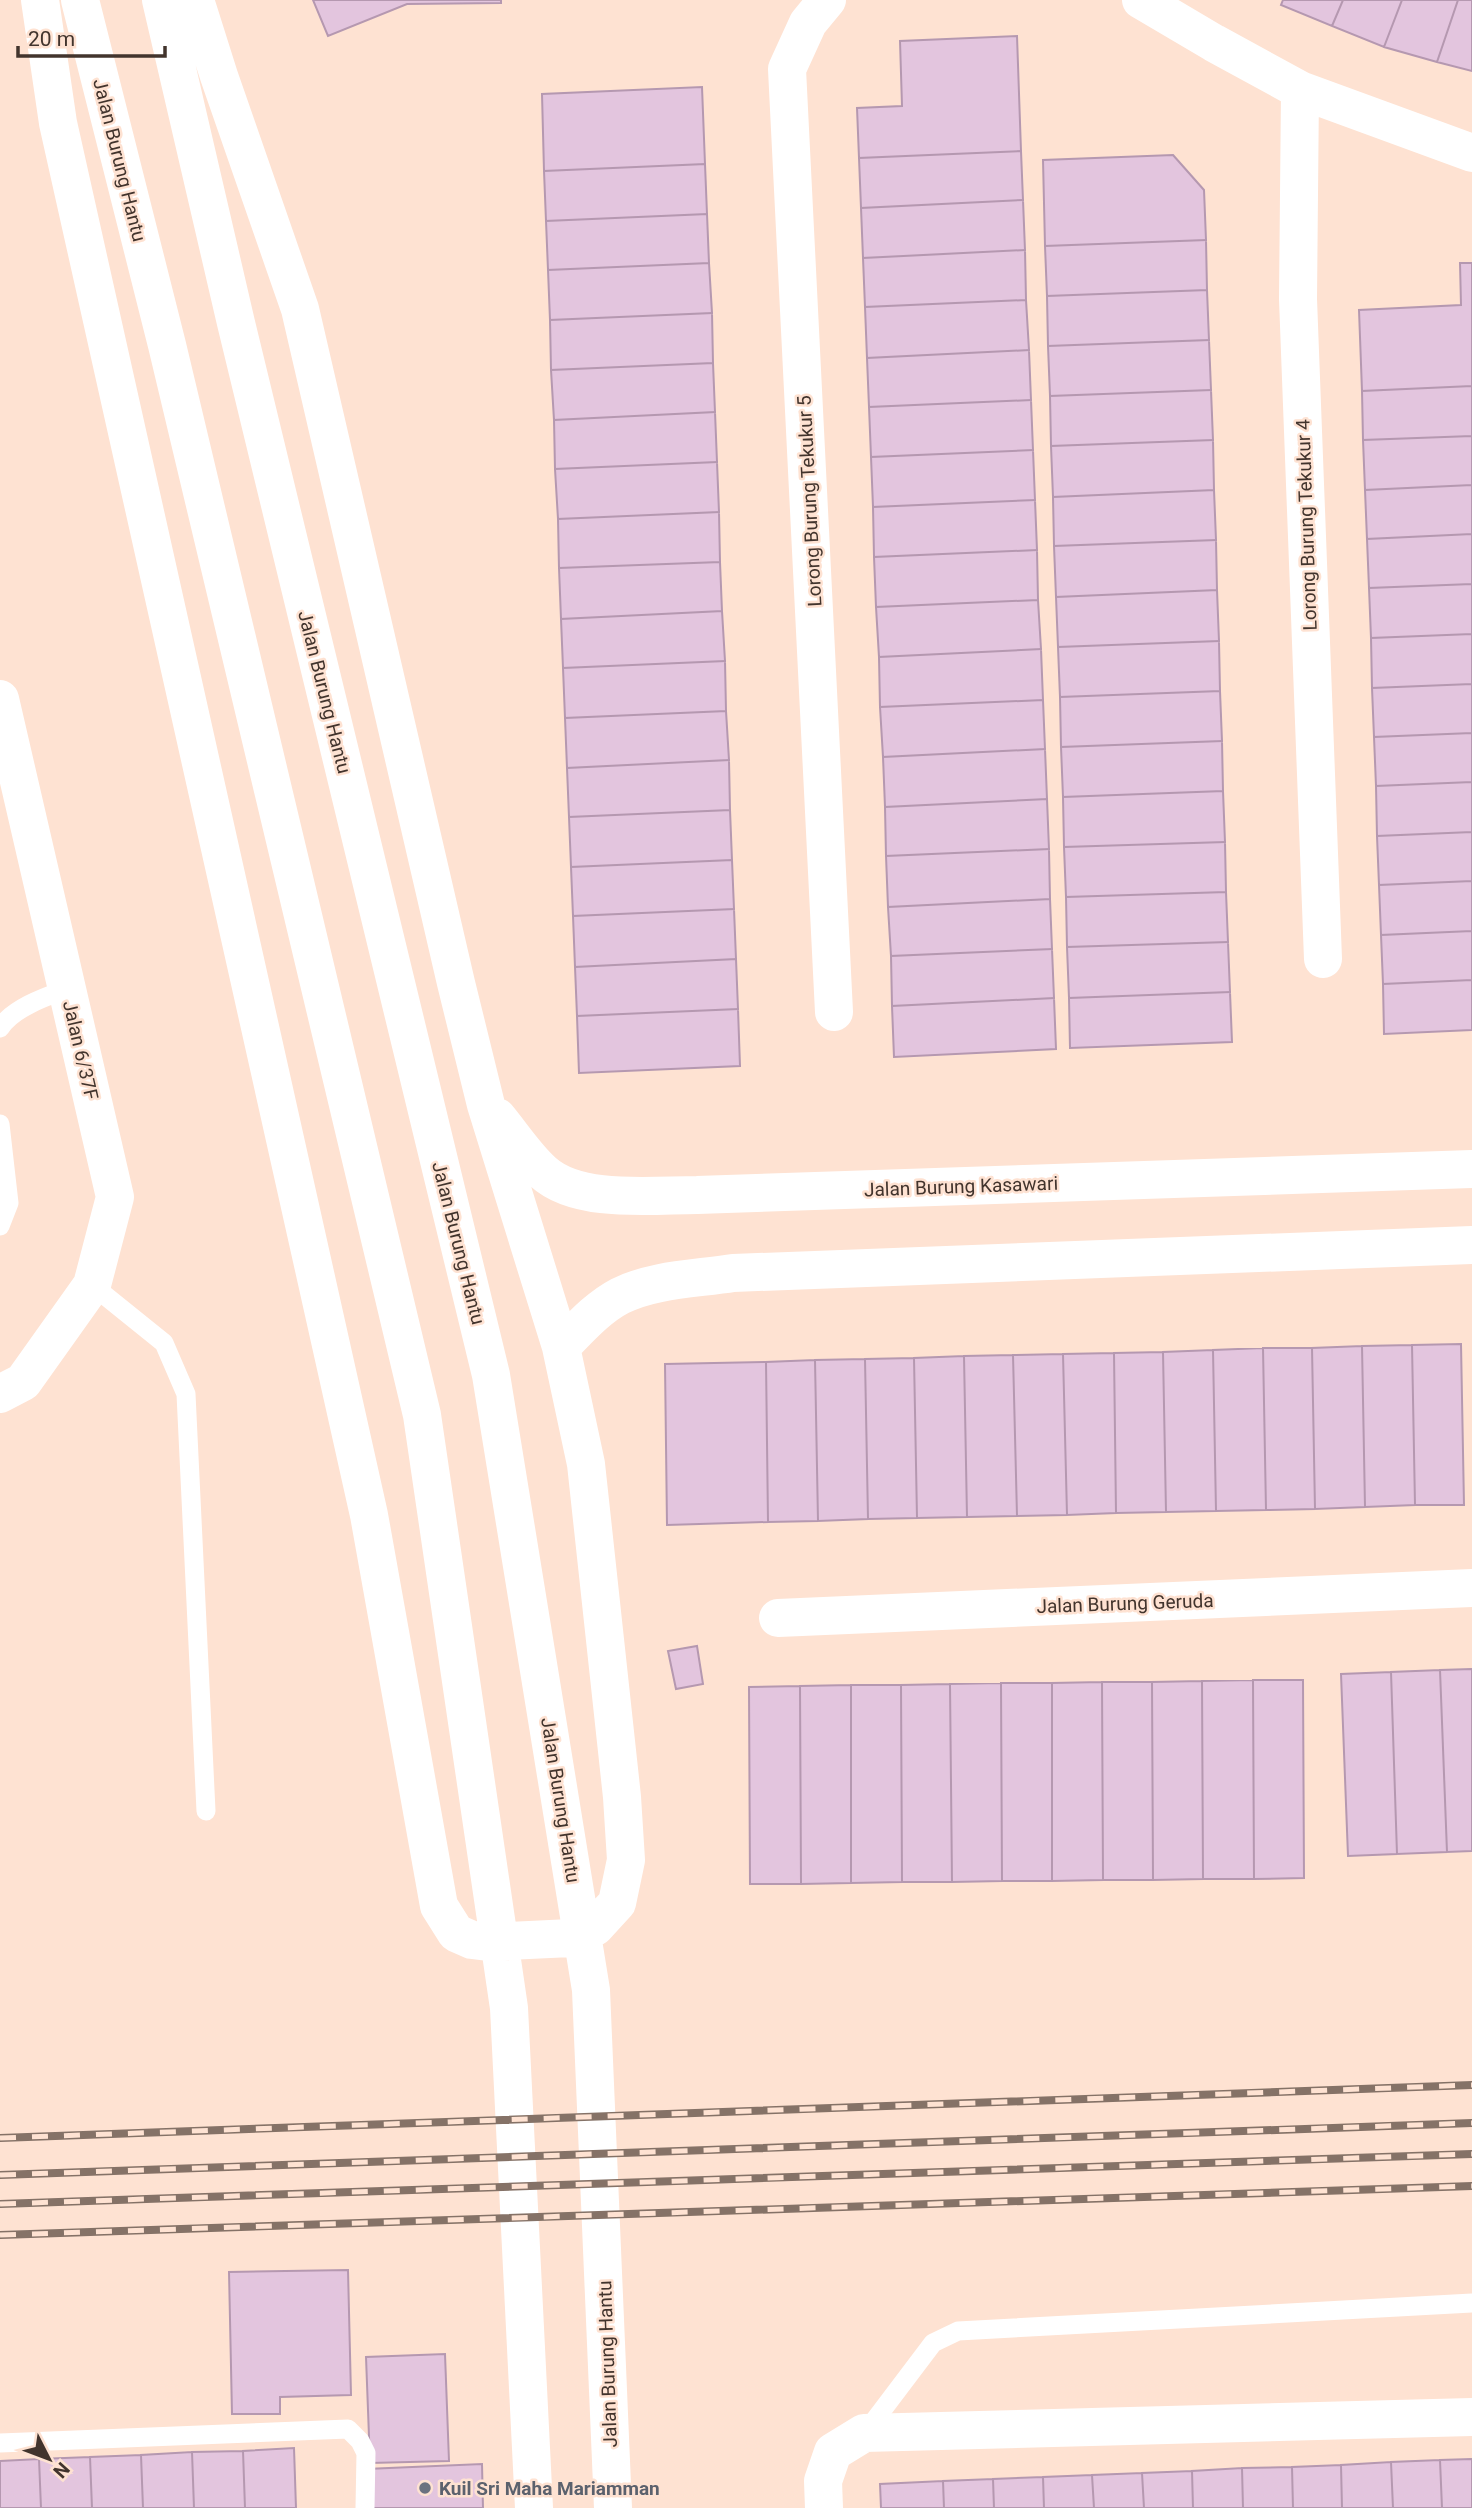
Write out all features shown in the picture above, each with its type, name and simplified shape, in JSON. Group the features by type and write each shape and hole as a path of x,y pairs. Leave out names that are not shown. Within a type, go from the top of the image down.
{"main road":[{"path":"40,0 58,122 369,1515 439,1906 456,1933 472,1940 488,1942 572,1938 595,1927 617,1903 626,1860 622,1797 586,1464 561,1347 486,1105 300,309 195,0"},
{"name":"Jalan Burung Hantu","path":"80,0 167,345 422,1415 509,2008 534,2508"},
{"name":"Jalan Burung Hantu","path":"160,0 491,1375 592,1990 613,2508"},
{"name":"Lorong Burung Tekukur 5","path":"827,0 808,23 787,69 834,1012"},
{"path":"1141,0 1300,90 1472,153"},
{"name":"Lorong Burung Tekukur 4","path":"1300,90 1298,299 1323,959"},
{"name":"Jalan 6/37F","path":"1,705 115,1198 92,1285 12,1388"},
{"name":"Jalan Burung Kasawari","path":"486,1105 544,1173 573,1189 597,1194 697,1195 1472,1169"},
{"path":"561,1347 598,1311 618,1297 646,1286 733,1273 1472,1245"},
{"name":"Jalan Burung Geruda","path":"778,1618 1472,1588"},
{"path":"824,2508 823,2482 833,2452 864,2433 1472,2417"}],"lane":[{"path":"0,1028 5,1021 41,998 67,989"},
{"path":"0,1124 9,1203 0,1226"},
{"path":"92,1285 164,1343 187,1394 206,1811"},
{"path":"864,2433 933,2343 958,2331 1472,2303"},
{"path":"0,2443 348,2429 360,2441 366,2453 365,2508"}],"building":[{"path":"313,0 501,0 501,3 407,4 328,36"},
{"path":"1283,0 1343,0 1332,26 1281,5"},
{"path":"1343,0 1402,0 1384,47 1332,26"},
{"path":"1402,0 1458,0 1437,62 1384,47"},
{"path":"1458,0 1472,0 1472,71 1437,62"},
{"path":"1017,36 1021,151 859,158 857,108 902,106 900,41"},
{"path":"702,87 705,164 544,171 542,94"},
{"path":"1021,151 1023,200 861,208 859,158"},
{"path":"1173,155 1204,190 1206,240 1045,246 1043,160"},
{"path":"705,164 707,214 546,221 544,171"},
{"path":"1023,200 1025,250 863,258 861,208"},
{"path":"707,214 709,263 548,270 546,221"},
{"path":"1206,240 1207,290 1047,296 1045,246"},
{"path":"1025,250 1026,300 865,307 863,258"},
{"path":"709,263 712,313 550,320 548,270"},
{"path":"1460,263 1472,263 1472,386 1362,391 1359,310 1461,305"},
{"path":"1207,290 1209,340 1048,346 1047,296"},
{"path":"1026,300 1029,350 867,358 865,307"},
{"path":"712,313 713,363 551,370 550,320"},
{"path":"1209,340 1211,390 1050,396 1048,346"},
{"path":"1029,350 1031,400 869,407 867,358"},
{"path":"713,363 715,412 554,420 551,370"},
{"path":"1472,386 1472,436 1363,440 1362,391"},
{"path":"1211,390 1213,440 1051,446 1050,396"},
{"path":"1031,400 1033,450 871,457 869,407"},
{"path":"715,412 717,462 555,469 554,420"},
{"path":"1472,436 1472,485 1365,490 1363,440"},
{"path":"1213,440 1214,490 1053,497 1051,446"},
{"path":"1033,450 1035,500 873,507 871,457"},
{"path":"717,462 719,512 558,519 555,469"},
{"path":"1472,485 1472,534 1367,539 1365,490"},
{"path":"1214,490 1216,540 1054,546 1053,497"},
{"path":"1035,500 1037,550 874,557 873,507"},
{"path":"719,512 720,562 559,568 558,519"},
{"path":"1472,534 1472,584 1369,588 1367,539"},
{"path":"1216,540 1217,590 1056,597 1054,546"},
{"path":"1037,550 1038,600 876,607 874,557"},
{"path":"720,562 722,611 561,619 559,568"},
{"path":"1472,584 1472,634 1371,638 1369,588"},
{"path":"1217,590 1219,641 1058,647 1056,597"},
{"path":"1038,600 1041,649 879,657 876,607"},
{"path":"722,611 725,661 563,668 561,619"},
{"path":"1472,634 1472,684 1372,688 1371,638"},
{"path":"1219,641 1220,691 1060,697 1058,647"},
{"path":"1041,649 1043,700 880,707 879,657"},
{"path":"725,661 726,711 565,718 563,668"},
{"path":"1472,684 1472,733 1374,737 1372,688"},
{"path":"1220,691 1222,741 1061,747 1060,697"},
{"path":"1043,700 1045,749 883,757 880,707"},
{"path":"726,711 729,760 567,768 565,718"},
{"path":"1472,733 1472,782 1376,786 1374,737"},
{"path":"1222,741 1223,791 1063,797 1061,747"},
{"path":"1045,749 1047,799 885,807 883,757"},
{"path":"729,760 730,810 569,817 567,768"},
{"path":"1472,782 1472,832 1377,836 1376,786"},
{"path":"1223,791 1225,842 1064,847 1063,797"},
{"path":"1047,799 1049,849 886,856 885,807"},
{"path":"730,810 732,860 571,867 569,817"},
{"path":"1472,832 1472,881 1379,885 1377,836"},
{"path":"1225,842 1226,892 1066,897 1064,847"},
{"path":"1049,849 1050,899 888,907 886,856"},
{"path":"732,860 734,909 573,916 571,867"},
{"path":"1472,881 1472,931 1381,935 1379,885"},
{"path":"1226,892 1228,942 1067,947 1066,897"},
{"path":"1050,899 1052,949 891,956 888,907"},
{"path":"734,909 736,959 575,967 573,916"},
{"path":"1472,931 1472,980 1383,984 1381,935"},
{"path":"1228,942 1230,992 1069,998 1067,947"},
{"path":"1052,949 1054,998 892,1006 891,956"},
{"path":"736,959 738,1009 577,1016 575,967"},
{"path":"1472,980 1472,1030 1384,1034 1383,984"},
{"path":"1230,992 1232,1042 1070,1048 1069,998"},
{"path":"1054,998 1056,1049 894,1057 892,1006"},
{"path":"738,1009 740,1066 579,1073 577,1016"},
{"path":"1461,1344 1464,1505 1415,1505 1412,1345"},
{"path":"1412,1345 1415,1505 1365,1507 1362,1346"},
{"path":"1362,1346 1365,1507 1315,1509 1312,1348"},
{"path":"1263,1348 1266,1510 1216,1511 1213,1350"},
{"path":"1263,1348 1312,1348 1315,1509 1266,1510"},
{"path":"1213,1350 1216,1511 1166,1512 1163,1352"},
{"path":"1163,1352 1166,1512 1116,1513 1114,1353"},
{"path":"1114,1353 1116,1513 1067,1515 1063,1354"},
{"path":"1063,1354 1067,1515 1017,1516 1013,1355"},
{"path":"1013,1355 1017,1516 967,1517 964,1356"},
{"path":"964,1356 967,1517 917,1518 914,1358"},
{"path":"914,1358 917,1518 868,1519 865,1359"},
{"path":"865,1359 868,1519 818,1521 815,1360"},
{"path":"815,1360 818,1521 768,1522 766,1362"},
{"path":"766,1362 768,1522 667,1525 665,1364"},
{"path":"697,1646 703,1684 676,1689 668,1651"},
{"path":"1472,1669 1472,1851 1447,1852 1440,1670"},
{"path":"1440,1670 1447,1852 1397,1854 1391,1672"},
{"path":"1391,1672 1397,1854 1348,1856 1341,1674"},
{"path":"1253,1680 1303,1680 1304,1878 1254,1879"},
{"path":"1253,1680 1254,1879 1203,1879 1202,1681"},
{"path":"1202,1681 1203,1879 1153,1880 1152,1682"},
{"path":"1102,1682 1152,1682 1153,1880 1103,1880"},
{"path":"1102,1682 1103,1880 1052,1881 1052,1683"},
{"path":"1001,1683 1052,1683 1052,1881 1002,1881"},
{"path":"1001,1683 1002,1881 952,1882 950,1684"},
{"path":"950,1684 952,1882 902,1882 901,1685"},
{"path":"851,1685 901,1685 902,1882 851,1883"},
{"path":"851,1685 851,1883 801,1884 800,1686"},
{"path":"800,1686 801,1884 750,1884 749,1687"},
{"path":"348,2270 351,2395 280,2397 280,2414 232,2414 229,2272"},
{"path":"445,2354 449,2461 370,2463 366,2357"},
{"path":"294,2448 296,2508 245,2508 243,2451"},
{"path":"243,2451 245,2508 194,2508 192,2452"},
{"path":"192,2452 194,2508 143,2508 141,2455"},
{"path":"141,2455 143,2508 92,2508 90,2457"},
{"path":"90,2457 92,2508 41,2508 39,2459"},
{"path":"39,2459 41,2508 0,2508 0,2461"},
{"path":"1472,2459 1472,2508 1442,2508 1440,2460"},
{"path":"1440,2460 1442,2508 1393,2508 1391,2462"},
{"path":"1391,2462 1393,2508 1342,2508 1341,2465"},
{"name":"Kuil Sri Maha Mariamman","path":"482,2464 483,2508 367,2508 366,2469"},
{"path":"1341,2465 1342,2508 1293,2508 1292,2467"},
{"path":"1292,2467 1293,2508 1243,2508 1242,2468"},
{"path":"1242,2468 1243,2508 1193,2508 1192,2471"},
{"path":"1192,2471 1193,2508 1144,2508 1142,2473"},
{"path":"1142,2473 1144,2508 1094,2508 1092,2475"},
{"path":"1092,2475 1094,2508 1044,2508 1043,2477"},
{"path":"1043,2477 1044,2508 994,2508 993,2479"},
{"path":"993,2479 994,2508 944,2508 943,2481"},
{"path":"943,2481 944,2508 881,2508 880,2484"}],"railway":[{"path":"0,2138 1472,2085"},
{"path":"0,2175 1472,2123"},
{"path":"0,2204 1472,2154"},
{"path":"0,2235 1472,2186"}],"place":[{"name":"Kuil Sri Maha Mariamman","path":"425,2488"}]}
